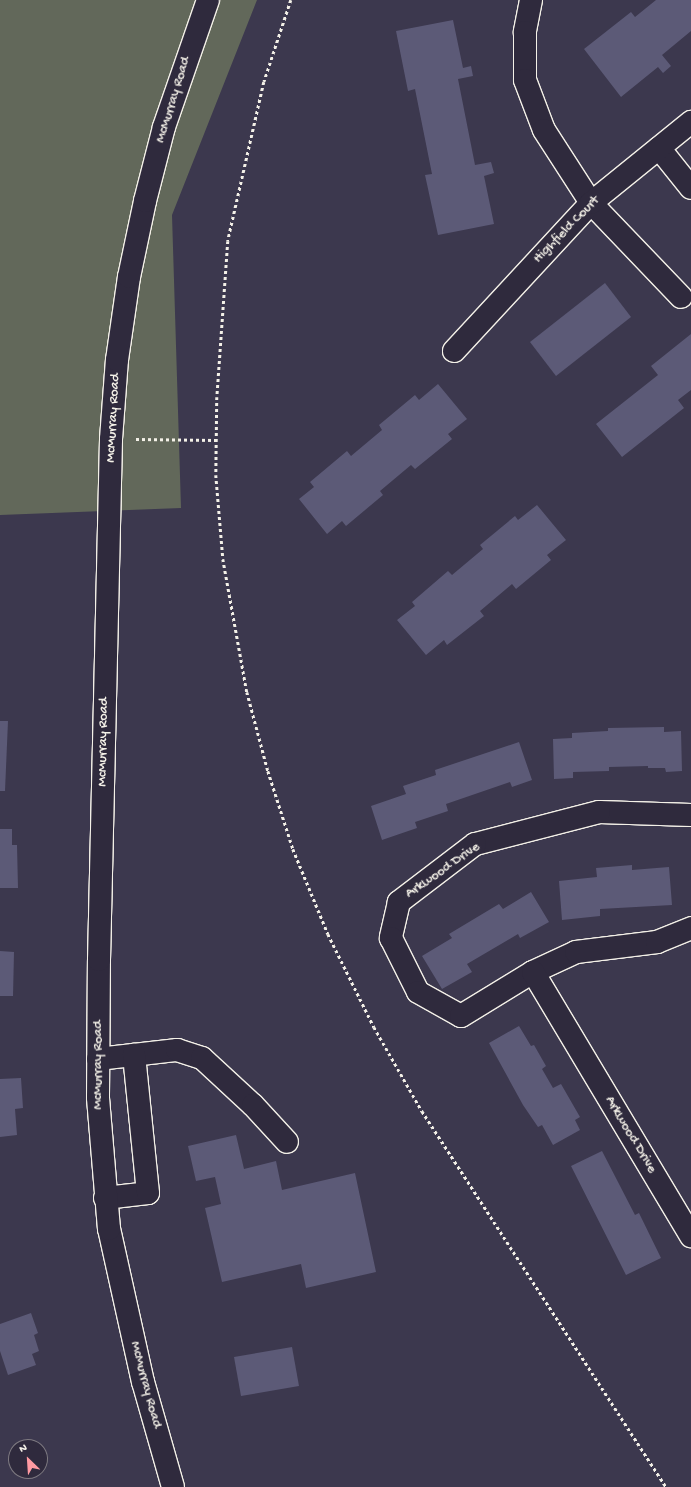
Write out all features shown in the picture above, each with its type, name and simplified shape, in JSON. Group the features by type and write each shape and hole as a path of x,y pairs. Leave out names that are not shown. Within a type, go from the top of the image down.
{"street":[{"name":"McMurray Road","path":"173,1487 143,1382 121,1292 105,1198 98,1097 112,439 120,345 129,277 145,201 164,127 208,0"},
{"path":"531,0 525,32 525,80 544,130 591,203 681,297"},
{"name":"Highfield Court","path":"454,351 591,203 691,122"},
{"path":"658,148 691,188"},
{"name":"Arkwood Drive","path":"691,815 599,812 476,844 399,902 391,938 418,992 461,1016 533,972 576,952 657,942 691,928"},
{"name":"Arkwood Drive","path":"533,972 691,1236"},
{"path":"98,1059 177,1050 202,1058 253,1105 288,1142"},
{"path":"105,1198 148,1193 134,1055"}],"path":[{"path":"291,0 264,82 228,241 217,398 216,440 223,559 247,692 268,771 293,849 328,934 374,1027 422,1111 666,1487"},
{"path":"112,439 216,440"}],"green space":[{"path":"0,0 257,0 172,215 181,508 0,515"}],"building":[{"path":"656,0 691,0 691,31 662,55 671,66 663,73 658,67 621,97 584,49 631,12 635,17"},
{"path":"453,20 463,68 471,66 473,76 458,79 475,165 491,162 494,173 484,176 494,224 438,235 425,175 432,174 415,89 408,91 396,31"},
{"path":"605,283 631,317 556,376 530,342"},
{"path":"691,334 691,390 678,400 684,408 622,457 596,424 658,375 651,366"},
{"path":"438,384 467,419 448,434 452,439 415,469 411,465 380,491 383,495 346,526 342,521 327,534 299,499 314,487 310,482 347,451 351,456 382,430 379,425 415,395 419,400"},
{"path":"537,505 566,540 547,555 551,560 516,589 512,584 480,611 484,616 447,645 444,640 426,655 397,620 415,606 412,602 448,571 452,575 483,549 480,545 515,516 518,520"},
{"path":"0,721 8,721 5,791 0,791"},
{"path":"664,727 664,732 681,731 682,771 666,772 665,768 648,768 648,766 609,767 609,771 573,772 573,778 554,779 553,739 572,738 572,733 608,731 608,728"},
{"path":"519,742 532,780 512,787 510,782 446,804 448,811 415,822 417,828 382,840 371,806 406,794 403,786 436,775 435,770"},
{"path":"0,829 12,829 12,845 17,845 18,888 0,888"},
{"path":"632,865 632,870 669,867 672,905 600,909 600,916 562,920 559,881 597,877 596,868"},
{"path":"531,892 549,922 520,938 518,934 467,964 472,972 442,989 422,956 452,938 449,934 499,904 503,909"},
{"path":"0,951 14,952 13,996 0,996"},
{"path":"519,1026 531,1046 534,1045 546,1066 542,1069 553,1088 561,1084 580,1117 575,1120 580,1130 553,1145 542,1125 538,1127 523,1105 489,1043"},
{"path":"21,1078 23,1108 15,1109 17,1135 0,1137 0,1079"},
{"path":"236,1135 244,1169 276,1161 282,1190 355,1173 376,1272 306,1288 301,1264 222,1282 205,1208 221,1204 215,1177 196,1181 188,1146"},
{"path":"602,1151 635,1215 639,1213 661,1258 626,1275 571,1166"},
{"path":"31,1313 38,1333 34,1335 39,1351 32,1354 36,1365 8,1375 0,1351 0,1324"},
{"path":"292,1347 299,1386 241,1396 234,1357"}]}
